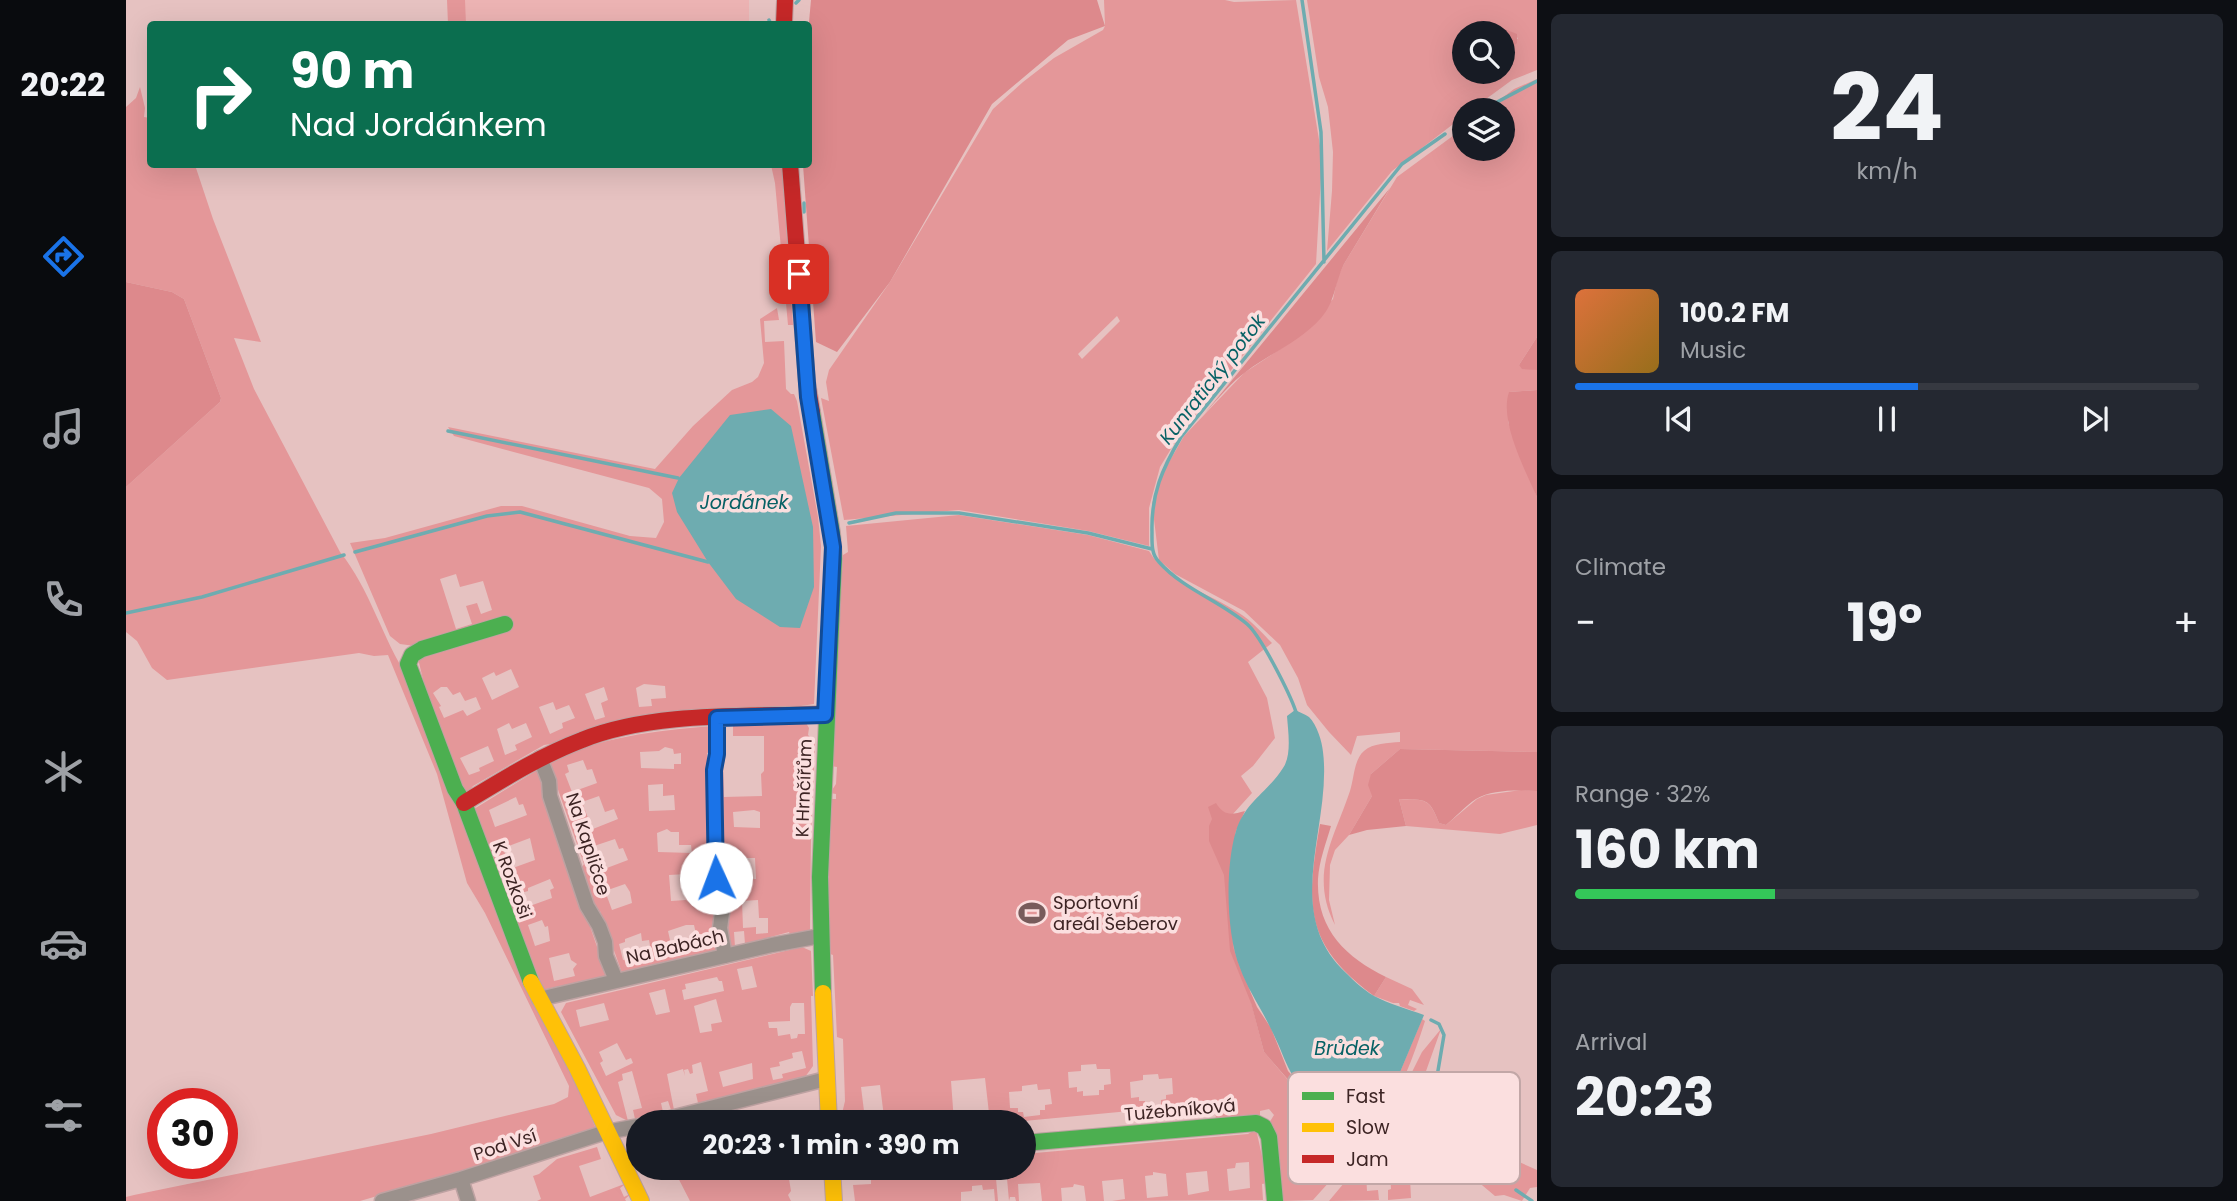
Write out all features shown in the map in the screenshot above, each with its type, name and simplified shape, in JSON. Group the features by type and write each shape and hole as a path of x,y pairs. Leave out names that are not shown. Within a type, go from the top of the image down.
{"street":[{"path":"784,21 785,0"},
{"name":"K Hrnčířům","path":"790,168 807,382 833,547 825,715 820,936 828,1110"},
{"name":"K Rozkoši","path":"505,625 422,649 408,661 455,789 464,803 511,935 539,999 577,1068 641,1201"},
{"path":"464,803 540,758 608,731 669,720 825,715"},
{"path":"717,718 714,770 716,873 725,956"},
{"name":"Na Kapličce","path":"540,758 587,906 600,926 606,956 616,980"},
{"name":"Na Babách","path":"539,999 820,936"},
{"path":"703,1110 826,1079"},
{"name":"Tužebníková","path":"1036,1142 1256,1123 1267,1132 1275,1201"},
{"name":"Pod Vsí","path":"383,1201 606,1132 626,1128"},
{"path":"461,1179 468,1201"},
{"path":"833,1180 834,1201"}],"shaded area":[{"path":"447,0 465,0 466,21 448,21"},
{"path":"458,0 749,0 749,21 458,21"},
{"path":"811,0 1097,0 1105,26 1068,40 992,104 890,282 837,352 816,342 803,168 812,168 812,21 809,21"},
{"path":"1104,0 1296,0 1322,158 1316,264 1180,434 1160,467 1149,508 1149,546 1088,531 959,510 844,520 821,398 829,401 826,382 829,370 890,282 993,109 1054,58 1103,30","holes":["1117,316 1120,321 1082,359 1078,354"]},
{"path":"1307,0 1537,0 1537,70 1515,79 1515,42 1518,38 1515,37 1515,21 1452,21 1452,84 1507,84 1487,98 1452,98 1452,125 1392,171 1327,251 1333,152 1328,107 1319,77"},
{"path":"1537,79 1537,337 1519,365 1537,370 1537,390 1509,392 1508,422 1537,497 1537,752 1400,749 1371,774 1372,796 1349,835 1335,850 1330,865 1329,900 1335,925 1324,889 1324,873 1331,841 1350,791 1356,764 1361,755 1372,746 1400,742 1400,732 1357,736 1351,755 1307,705 1298,678 1280,645 1244,611 1175,574 1159,560 1152,503 1165,469 1184,436 1244,373 1288,344 1333,299 1338,276 1344,264 1397,177 1452,137 1452,161 1515,161 1515,98 1502,98 1514,89"},
{"path":"140,87 145,108 144,117 147,118 147,168 196,168 261,342 234,338 254,389 340,552 360,582 408,678 596,1129 587,1135 360,1201 126,1201 126,1197 134,1195 212,1179 238,1179 238,1174 431,1134 554,1104 568,1097 569,1086 485,913 467,883 437,774 388,655 359,653 167,680 152,668 137,641 126,632 126,487 220,402 221,398 184,299 172,292 126,282 126,107 136,98"},
{"path":"772,168 782,168 793,325 788,325"},
{"path":"1390,188 1344,264 1326,312 1295,340 1241,375 1205,413"},
{"path":"126,282 172,292 184,299 221,398 220,402 126,487"},
{"path":"777,308 779,320 764,321 765,342 784,341 786,389 794,394 797,401 818,517 821,546 814,704 544,745 473,786 467,794 433,721 415,646 400,644 390,636 350,543 385,538 501,506 522,506 630,536 656,538 664,522 662,499 649,488 454,436 448,427 655,469 693,426 732,390 758,377 764,363 760,319","holes":["456,574 460,587 483,581 492,610 481,614 477,603 466,606 472,624 456,629 440,579","511,669 519,687 492,700 482,678 494,672 496,676","644,684 665,686 666,698 651,699 652,706 639,707 636,688","441,687 447,687 453,695 460,692 465,701 476,697 481,709 467,716 463,710 444,718 439,707 441,706 433,693","604,687 608,700 601,703 605,717 595,720 585,694","553,702 556,710 569,705 575,718 562,723 563,728 550,734 539,707","509,723 512,729 526,723 532,737 515,745 517,750 505,755 497,729","488,746 494,761 469,775 460,758"]},
{"path":"1537,337 1537,370 1522,369 1519,365"},
{"path":"1537,390 1537,497 1510,431 1507,404 1509,392"},
{"name":"Sportovní areál Šeberov","path":"959,515 1088,535 1149,551 1167,572 1243,616 1272,643 1248,662 1267,698 1275,738 1253,766 1241,776 1252,793 1232,815 1251,1002 1264,1052 1288,1080 1288,1184 1328,1184 1313,1200 1282,1201 1269,1123 1274,1115 1269,1109 1260,1111 1260,1117 1216,1119 1214,1103 1036,1120 1040,1110 1045,1110 1045,1105 1052,1104 1050,1089 1038,1090 1037,1084 1022,1086 1022,1091 1009,1092 1010,1108 1018,1110 989,1110 985,1078 951,1081 953,1110 883,1110 880,1085 861,1087 864,1110 843,1110 845,1101 843,1039 837,1037 833,955 827,953 830,799 836,799 836,794 830,793 836,784 837,767 831,766 843,555 848,552 846,526","holes":["1096,1064 1097,1069 1110,1069 1111,1084 1104,1085 1104,1090 1099,1090 1099,1095 1083,1096 1083,1091 1077,1092 1077,1087 1069,1088 1068,1072 1081,1071 1081,1065","1158,1074 1159,1079 1172,1078 1173,1094 1166,1095 1166,1099 1161,1100 1161,1105 1145,1106 1145,1101 1139,1101 1139,1097 1131,1098 1130,1082 1143,1080 1143,1075"]},
{"path":"733,723 806,723 809,728 808,735 815,742 810,930 791,937 789,932 745,944 744,931 734,932 735,947 730,947 725,878 721,876 723,818 718,767 723,758 724,797 762,796 761,774 764,771 764,736 733,736","holes":["733,812 760,812 760,828 734,827","734,858 755,858 756,879 734,880","758,900 759,918 768,918 768,933 756,934 756,927 743,928 742,901"]},
{"path":"712,726 712,752 707,753 712,898 715,899 714,912 718,912 719,950 622,973 600,911 597,912 580,870 584,864 548,761 608,741 648,733","holes":["665,747 673,749 674,754 681,753 681,764 674,764 674,769 641,768 640,752 659,751","583,760 587,770 592,769 597,783 572,792 565,774 569,772 567,765","663,784 663,796 674,795 675,810 649,811 648,785","599,796 605,812 614,809 618,819 583,833 578,822 588,818 582,802","667,829 679,832 679,845 691,845 692,853 658,852 657,833","615,839 628,860 599,871 588,848","687,874 691,881 688,888 684,889 686,900 671,901 669,875","625,884 632,903 612,910 605,891","694,925 698,943 672,949 668,931","641,933 642,941 649,940 652,956 623,960 619,944"]},
{"path":"1400,749 1537,752 1537,791 1490,793 1476,799 1446,825 1439,823 1429,804 1399,799 1406,826 1367,830 1349,835 1372,796 1368,785 1371,774"},
{"path":"539,769 541,782 545,781 542,786 607,976 546,989 545,994 474,809","holes":["516,797 519,805 523,804 527,815 495,827 489,810","530,838 535,860 510,869 503,848","550,879 554,888 550,890 552,898 527,907 521,893 528,891 528,888","542,920 545,927 548,926 550,941 535,946 528,925","569,953 571,960 577,964 573,969 575,976 554,981 549,958"]},
{"path":"1521,790 1537,791 1537,825 1500,834 1406,826 1399,799 1429,804 1439,823 1446,825 1477,799 1486,795"},
{"path":"1216,803 1228,813 1245,811 1236,831 1230,865 1233,947 1257,1007 1271,1028 1289,1072 1288,1080 1264,1052 1251,1003 1230,951 1224,875 1209,841 1212,819 1208,807"},
{"path":"1320,824 1331,826 1318,879 1322,913 1328,927 1346,950 1386,977 1374,996 1334,958 1322,940 1315,920 1313,878"},
{"path":"802,947 811,951 813,1066 805,1077 698,1103 696,1094 708,1091 701,1062 692,1065 693,1073 690,1074 688,1069 684,1070 685,1076 683,1069 667,1074 674,1110 671,1110 668,1101 661,1103 663,1110 633,1110 642,1108 632,1071 622,1074 623,1080 618,1082 626,1120 616,1115 561,1012 566,1003","holes":["752,966 757,987 742,990 737,969","717,977 722,981 724,991 684,1000 682,990 686,989 685,984","665,989 670,1012 656,1015 649,993","716,999 722,1022 711,1024 712,1031 700,1033 694,1006","604,1003 609,1020 580,1027 576,1010","792,1003 804,1003 805,1034 798,1034 797,1038 791,1039 790,1034 778,1036 777,1028 769,1028 768,1022 790,1021","617,1043 626,1060 631,1058 633,1063 606,1076 600,1063 603,1061 599,1052","802,1051 806,1068 782,1074 783,1078 773,1080 770,1068 780,1066 779,1062 793,1058 792,1053","752,1063 753,1079 723,1087 719,1072"]},
{"path":"1386,977 1412,989 1424,1005 1410,1000 1408,1005 1417,1009 1414,1011 1400,1006 1399,1003 1374,996"},
{"name":"Sportovní areál Šeberov","path":"1422,1019 1425,1021 1406,1072 1400,1072"},
{"path":"1441,1029 1426,1072 1412,1072 1422,1052"},
{"path":"1256,1129 1268,1183 1262,1184 1263,1200 1112,1201 1125,1199 1123,1179 1102,1181 1104,1201 1086,1201 1084,1186 1074,1184 1073,1187 1061,1188 1062,1201 1042,1201 1040,1183 1018,1184 1019,1201 1010,1197 1009,1201 1007,1180 1036,1180 1036,1153 1248,1134","holes":["1249,1162 1250,1188 1229,1191 1227,1169 1235,1168 1236,1163","1207,1171 1209,1191 1188,1195 1186,1173","1153,1172 1166,1174 1168,1196 1147,1198 1145,1176 1153,1175"]},
{"path":"597,1147 601,1159 579,1166 590,1197 627,1183 620,1188 624,1197 632,1193 626,1201 537,1201 541,1199 533,1176 557,1159"},
{"path":"1520,1162 1537,1170 1537,1187 1530,1188 1522,1201 1504,1195 1495,1196 1481,1184 1520,1184"},
{"path":"679,1180 789,1180 791,1191 788,1195 791,1201 690,1201"},
{"path":"871,1180 996,1180 998,1201 995,1201 994,1189 983,1190 982,1185 972,1186 972,1191 961,1192 961,1201 855,1201 853,1185 871,1184"},
{"path":"1343,1184 1367,1184 1367,1191 1378,1190 1379,1200 1329,1201"},
{"path":"1391,1184 1410,1184 1411,1198 1388,1200 1388,1190 1391,1189"}],"water":[{"name":"Jordánek","path":"771,409 791,426 813,527 814,587 800,628 780,627 736,599 708,562 677,512 672,493 679,478 730,415"},
{"name":"Brůdek","path":"1295,710 1307,716 1312,720 1322,743 1324,779 1312,892 1315,919 1324,944 1341,968 1370,993 1424,1015 1400,1072 1290,1072 1235,954 1229,900 1232,846 1245,812 1286,763 1289,743 1287,716"}],"waterway":[{"path":"796,3 799,0"},
{"path":"1302,0 1321,132 1324,262"},
{"name":"Kunratický potok","path":"1505,98 1537,81"},
{"name":"Kunratický potok","path":"1296,712 1282,679 1253,630 1225,608 1179,580 1156,559 1152,540 1156,494 1163,471 1181,437 1402,164 1445,134"},
{"path":"804,203 804,212"},
{"path":"448,431 678,478"},
{"path":"355,552 487,516 520,512 708,562"},
{"path":"849,523 896,513 959,513 1088,533 1152,549"},
{"path":"126,613 202,597 344,555"},
{"path":"1431,1020 1439,1024 1444,1035 1438,1072"},
{"name":"Kunratický potok","path":"1516,1190 1532,1201"}],"traffic: fast":[{"path":"812,412 834,559 820,877 823,993"},
{"path":"505,624 422,649 412,655 408,664 531,982"},
{"path":"1036,1142 1256,1123 1264,1127 1269,1137 1275,1201"}],"traffic: slow":[{"path":"531,982 577,1068 641,1201"},
{"path":"823,993 828,1110"},
{"path":"833,1180 834,1201"}],"traffic: jam":[{"path":"784,21 785,0"},
{"path":"790,168 807,382 812,412"},
{"path":"464,803 551,753 610,731 639,724 702,717 826,714"}],"place":[{"name":"Sportovní areál Šeberov","path":"1032,913"}],"route":[{"path":"716,878 714,770 717,718 825,715 834,559 832,533 808,397 799,274"}]}
